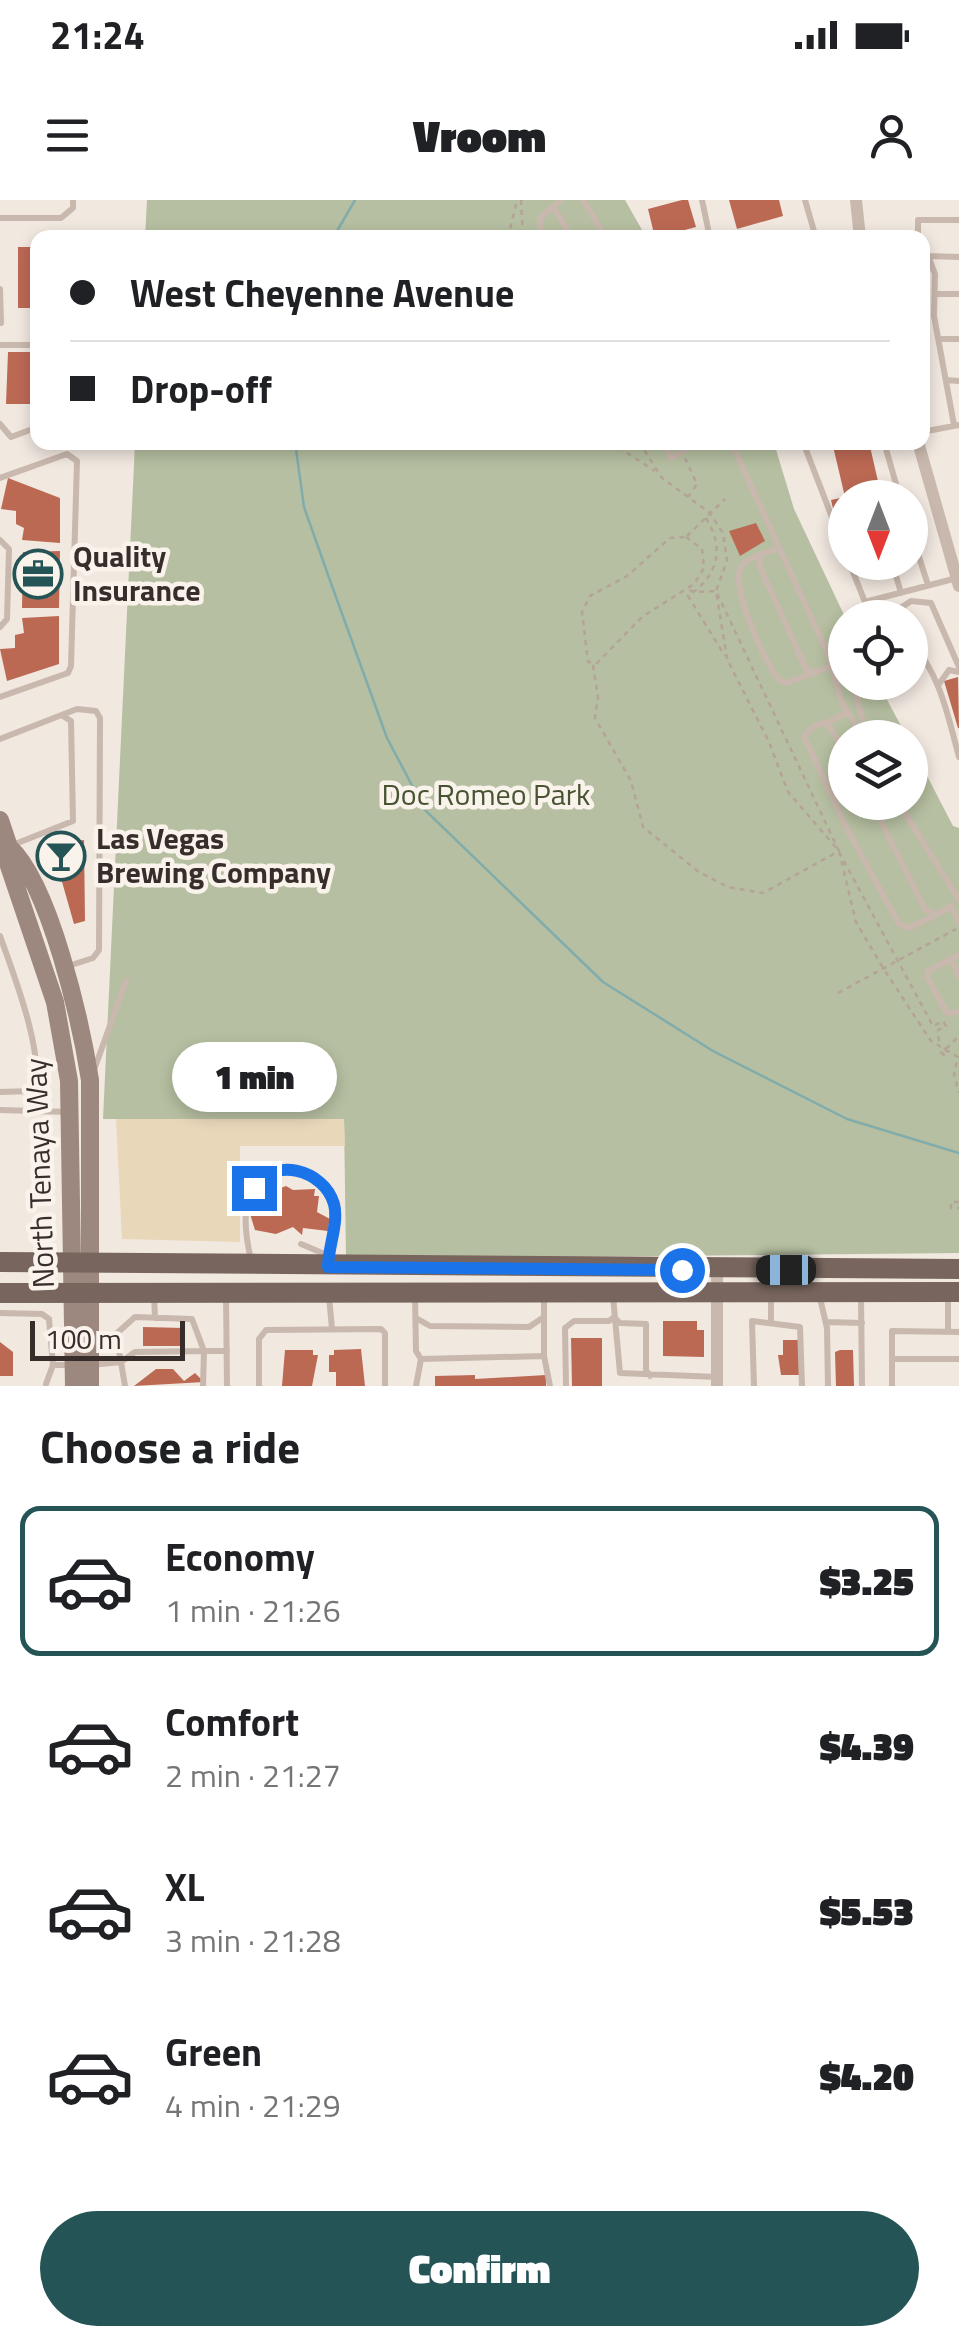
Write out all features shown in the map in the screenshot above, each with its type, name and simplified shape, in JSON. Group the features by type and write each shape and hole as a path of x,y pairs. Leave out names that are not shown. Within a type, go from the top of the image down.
{"main road":[{"name":"North Tenaya Way","path":"1,825 9,866 55,1002 72,1112 82,1262"},
{"name":"North Tenaya Way","path":"5,848 24,861 63,968 90,1080 81,1294 82,1365 90,1386"},
{"path":"0,1262 959,1269"},
{"path":"328,1262 329,1294"},
{"path":"544,1267 544,1294"},
{"path":"0,1293 953,1292"},
{"name":"North Tenaya Way","path":"74,1386 82,1365"}],"street":[{"path":"856,200 859,230"},
{"path":"920,450 958,582"},
{"path":"717,1270 717,1382"}],"lane":[{"path":"0,218 60,218 73,208 73,200"},
{"path":"541,230 540,218 562,200"},
{"path":"583,200 601,230"},
{"path":"702,200 708,230"},
{"path":"805,200 814,230"},
{"path":"554,206 568,230"},
{"path":"918,230 918,220 959,220"},
{"path":"930,256 959,257"},
{"path":"930,264 935,274 938,339 957,425 930,430"},
{"path":"0,289 1,323"},
{"path":"934,294 959,294"},
{"path":"938,339 959,339"},
{"path":"0,345 30,345"},
{"path":"946,380 959,381"},
{"path":"0,424 11,437 30,430"},
{"path":"666,450 671,458 685,450"},
{"path":"735,450 828,661"},
{"path":"805,450 828,504"},
{"path":"886,450 895,480"},
{"path":"0,478 67,454 77,462 72,666 68,673 0,694"},
{"path":"0,540 8,550 7,618 0,627"},
{"path":"780,548 743,564 736,581 774,676 788,683 828,667"},
{"path":"761,556 767,582 806,669 814,673"},
{"path":"857,580 865,602 958,582"},
{"path":"897,580 901,593"},
{"path":"926,580 928,586"},
{"path":"928,603 959,670 949,670 938,686"},
{"path":"928,665 959,757"},
{"path":"843,700 854,720"},
{"path":"0,740 77,709 96,710 100,718 99,950 93,958 63,968"},
{"path":"848,712 827,723 815,724 804,736 847,829 899,924 909,928 951,908"},
{"path":"5,848 73,821 71,721 61,716"},
{"path":"880,820 925,909 936,915"},
{"path":"908,820 951,893 959,900"},
{"path":"951,893 951,908 959,925"},
{"path":"0,936 28,1024 36,1075 32,1090 0,1092"},
{"path":"959,976 955,956 928,971 927,978 947,1013 959,1012"},
{"path":"90,1080 126,982"},
{"path":"0,1110 72,1112"},
{"path":"252,1266 243,1229 244,1206 261,1174 275,1169 304,1172 326,1189 335,1213 328,1262 301,1244"},
{"path":"771,1292 771,1321"},
{"path":"818,1292 826,1322 828,1386"},
{"path":"862,1292 862,1386"},
{"path":"948,1332 953,1292"},
{"path":"154,1294 155,1318"},
{"path":"226,1294 227,1386"},
{"path":"329,1294 332,1330"},
{"path":"544,1294 544,1356 550,1386"},
{"path":"613,1294 620,1373 662,1381 717,1382"},
{"path":"415,1295 416,1352 421,1359 416,1386"},
{"path":"0,1313 49,1318 52,1366 46,1384"},
{"path":"126,1386 116,1342 125,1322 134,1317 192,1319 204,1351 204,1386"},
{"path":"415,1317 430,1326 529,1327 544,1317"},
{"path":"614,1317 620,1323 648,1326 646,1370 650,1376"},
{"path":"566,1386 568,1323 614,1317"},
{"path":"754,1386 752,1321 800,1328 802,1386"},
{"path":"826,1322 862,1323"},
{"path":"259,1386 259,1339 266,1330 385,1333 384,1386"},
{"path":"892,1386 892,1332 959,1332"},
{"path":"52,1366 121,1362 136,1352 227,1351"},
{"path":"421,1359 544,1356"},
{"path":"892,1359 959,1360"}],"path":[{"path":"510,230 519,200"},
{"path":"519,200 522,230"},
{"path":"622,450 710,514 727,545 727,561 716,591 727,659"},
{"path":"644,450 656,472"},
{"path":"682,452 696,476 697,484 688,497"},
{"path":"725,500 686,537 670,538 627,576 590,596 582,612 582,626 584,651 593,665 598,697 595,718 630,782 643,827 698,872 728,887 763,893 838,851"},
{"path":"706,518 716,538 718,560 688,596 727,659 769,742 788,792 838,851 856,922 883,968 931,1041 958,1055 954,1074 959,1093"},
{"path":"593,665 642,617 694,584 704,568 702,549 686,537"},
{"path":"685,588 694,592 716,591"},
{"path":"716,591 838,851 933,1026 943,1021 946,1026"},
{"path":"838,993 959,925"},
{"path":"908,1010 922,1003"},
{"path":"938,1043 938,1030 952,1023"},
{"path":"946,1050 959,1036"},
{"path":"959,1202 951,1202 951,1208 959,1208"}],"green space":[{"path":"147,200 625,200 642,230 145,230"},
{"name":"Doc Romeo Park","path":"135,450 776,450 794,509 837,600 828,600 828,700 887,700 898,720 828,720 828,820 928,820 928,778 953,826 959,828 959,1253 346,1259 344,1119 103,1119"}],"sand":[{"path":"116,1119 344,1119 345,1146 240,1146 240,1242 122,1239"}],"building":[{"path":"688,200 696,227 653,230 648,209"},
{"path":"729,200 779,200 783,216 737,229"},
{"path":"18,247 30,247 30,308 18,308"},
{"path":"8,352 30,352 30,404 6,404"},
{"path":"834,450 871,450 878,480 841,480"},
{"path":"8,478 60,498 60,543 22,540 24,528 16,524 16,511 1,509"},
{"path":"756,523 765,541 740,556 729,531"},
{"path":"60,551 59,608 22,608 23,552"},
{"path":"59,616 59,664 7,681 0,649 15,648 15,635 24,633 22,618"},
{"path":"958,677 959,728 944,681"},
{"path":"84,840 85,921 74,924 53,850 68,850 66,842"},
{"path":"286,1186 293,1190 315,1189 314,1196 319,1196 317,1212 330,1219 328,1231 303,1228 302,1235 293,1227 276,1234 255,1230 250,1214 274,1204 270,1192"},
{"path":"663,1321 697,1321 697,1330 704,1330 704,1357 663,1356"},
{"path":"143,1327 184,1328 184,1346 143,1346"},
{"path":"571,1338 602,1338 602,1386 572,1386"},
{"path":"783,1340 799,1340 799,1375 781,1375 778,1355 783,1355"},
{"path":"0,1342 13,1352 13,1376 0,1376"},
{"path":"361,1349 365,1386 336,1386 336,1372 329,1372 329,1355 334,1355 334,1350"},
{"path":"285,1350 313,1350 313,1355 318,1355 312,1386 282,1386"},
{"path":"853,1350 854,1386 836,1386 835,1352"},
{"path":"156,1369 173,1369 184,1381 195,1373 204,1382 134,1386"},
{"path":"475,1375 475,1379 546,1375 546,1386 435,1386 435,1376"}],"waterway":[{"path":"338,230 355,200"},
{"path":"296,450 304,507 387,738 425,810 603,982 713,1051 847,1119 959,1153"}],"place":[{"name":"Quality Insurance","path":"38,574"},
{"name":"Las Vegas Brewing Company","path":"61,856"}],"route":[{"path":"254,1188 261,1174 275,1169 304,1172 317,1179 334,1202 328,1267 682,1270"}]}
